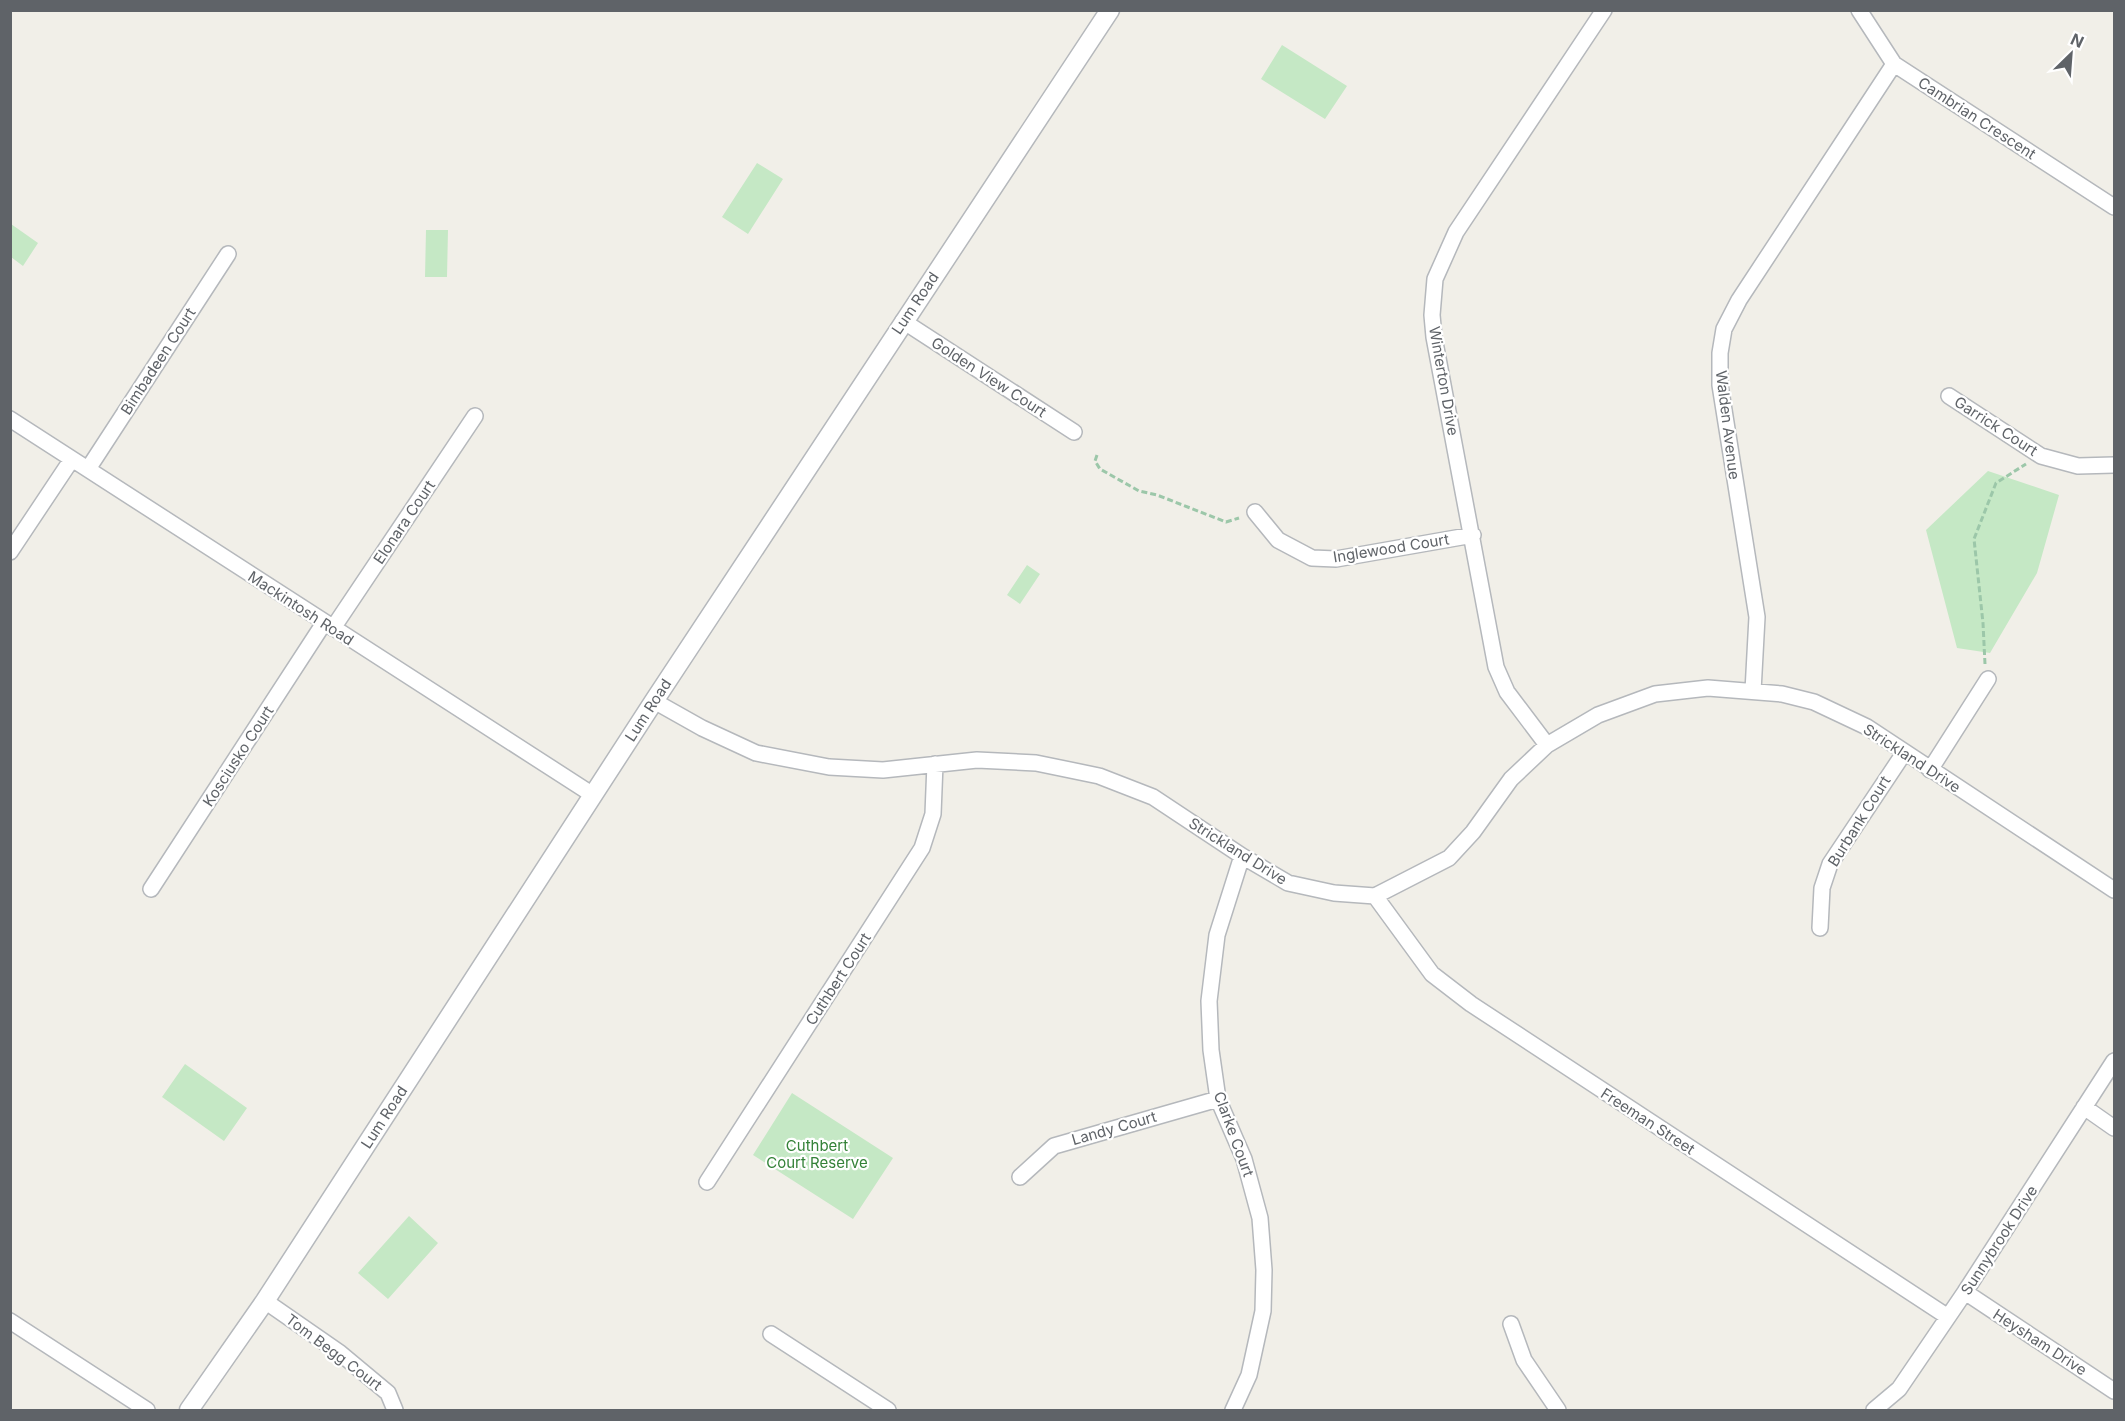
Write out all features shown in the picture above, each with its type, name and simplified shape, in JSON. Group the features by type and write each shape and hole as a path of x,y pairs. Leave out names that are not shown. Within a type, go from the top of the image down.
{"street":[{"name":"Lum Road","path":"189,1410 265,1301 654,701 1110,10"},
{"name":"Winterton Drive","path":"1547,745 1507,692 1496,667 1434,337 1432,315 1435,279 1456,232 1604,10"},
{"name":"Cambrian Crescent","path":"1859,10 1894,63 2115,207"},
{"name":"Walden Avenue","path":"1753,691 1757,617 1720,385 1720,353 1724,329 1739,300 1894,63"},
{"name":"Bimbadeen Court","path":"88,469 228,254"},
{"name":"Golden View Court","path":"903,321 1074,432"},
{"name":"Garrick Court","path":"1949,396 2041,456 2078,466 2115,465"},
{"name":"Elonara Court","path":"329,626 475,416"},
{"name":"Mackintosh Road","path":"10,419 593,795"},
{"path":"10,552 72,459"},
{"name":"Inglewood Court","path":"1255,512 1278,540 1312,558 1336,559 1473,536"},
{"name":"Kosciusko Court","path":"151,890 329,626"},
{"path":"1930,770 1989,679"},
{"name":"Strickland Drive","path":"654,701 702,728 756,753 829,767 883,770 977,760 1036,763 1099,776 1153,797 1242,856 1288,883 1334,893 1375,896 1449,858 1473,832 1511,779 1547,745 1598,716 1655,694 1707,688 1782,694 1814,702 1867,727 2115,890"},
{"name":"Burbank Court","path":"1820,928 1822,888 1830,864 1904,753"},
{"name":"Cuthbert Court","path":"708,1182 922,848 933,814 935,764"},
{"name":"Clarke Court","path":"1233,1410 1249,1375 1263,1311 1264,1270 1260,1218 1250,1178 1218,1099 1210,1050 1209,1001 1217,935 1242,856"},
{"name":"Freeman Street","path":"1375,896 1432,974 1471,1004 1948,1317"},
{"name":"Sunnybrook Drive","path":"1874,1410 1899,1389 1965,1293 2115,1061"},
{"name":"Landy Court","path":"1020,1177 1054,1146 1218,1099"},
{"path":"2084,1107 2115,1128"},
{"name":"Heysham Drive","path":"1965,1293 2115,1390"},
{"name":"Tom Begg Court","path":"265,1301 348,1359 388,1393 395,1410"},
{"path":"10,1322 147,1410"},
{"path":"1511,1324 1524,1360 1558,1410"},
{"path":"771,1334 888,1410"}],"path":[{"path":"1097,454 1095,461 1100,469 1139,491 1157,495 1226,522 1255,512"},
{"path":"1989,679 1984,657 1983,623 1974,539 1996,483 2041,456"}],"green space":[{"path":"1282,45 1347,86 1325,119 1261,79"},
{"path":"757,163 783,179 748,234 722,217"},
{"path":"11,224 38,243 23,266 11,257"},
{"path":"426,230 448,230 447,277 425,277"},
{"path":"1988,471 2059,495 2037,573 1990,653 1957,648 1926,530"},
{"path":"1027,565 1040,574 1020,604 1007,595"},
{"path":"185,1064 247,1108 224,1141 162,1097"},
{"name":"Cuthbert Court Reserve","path":"792,1093 893,1158 853,1219 753,1155"},
{"path":"409,1216 438,1243 388,1299 358,1273"}]}
